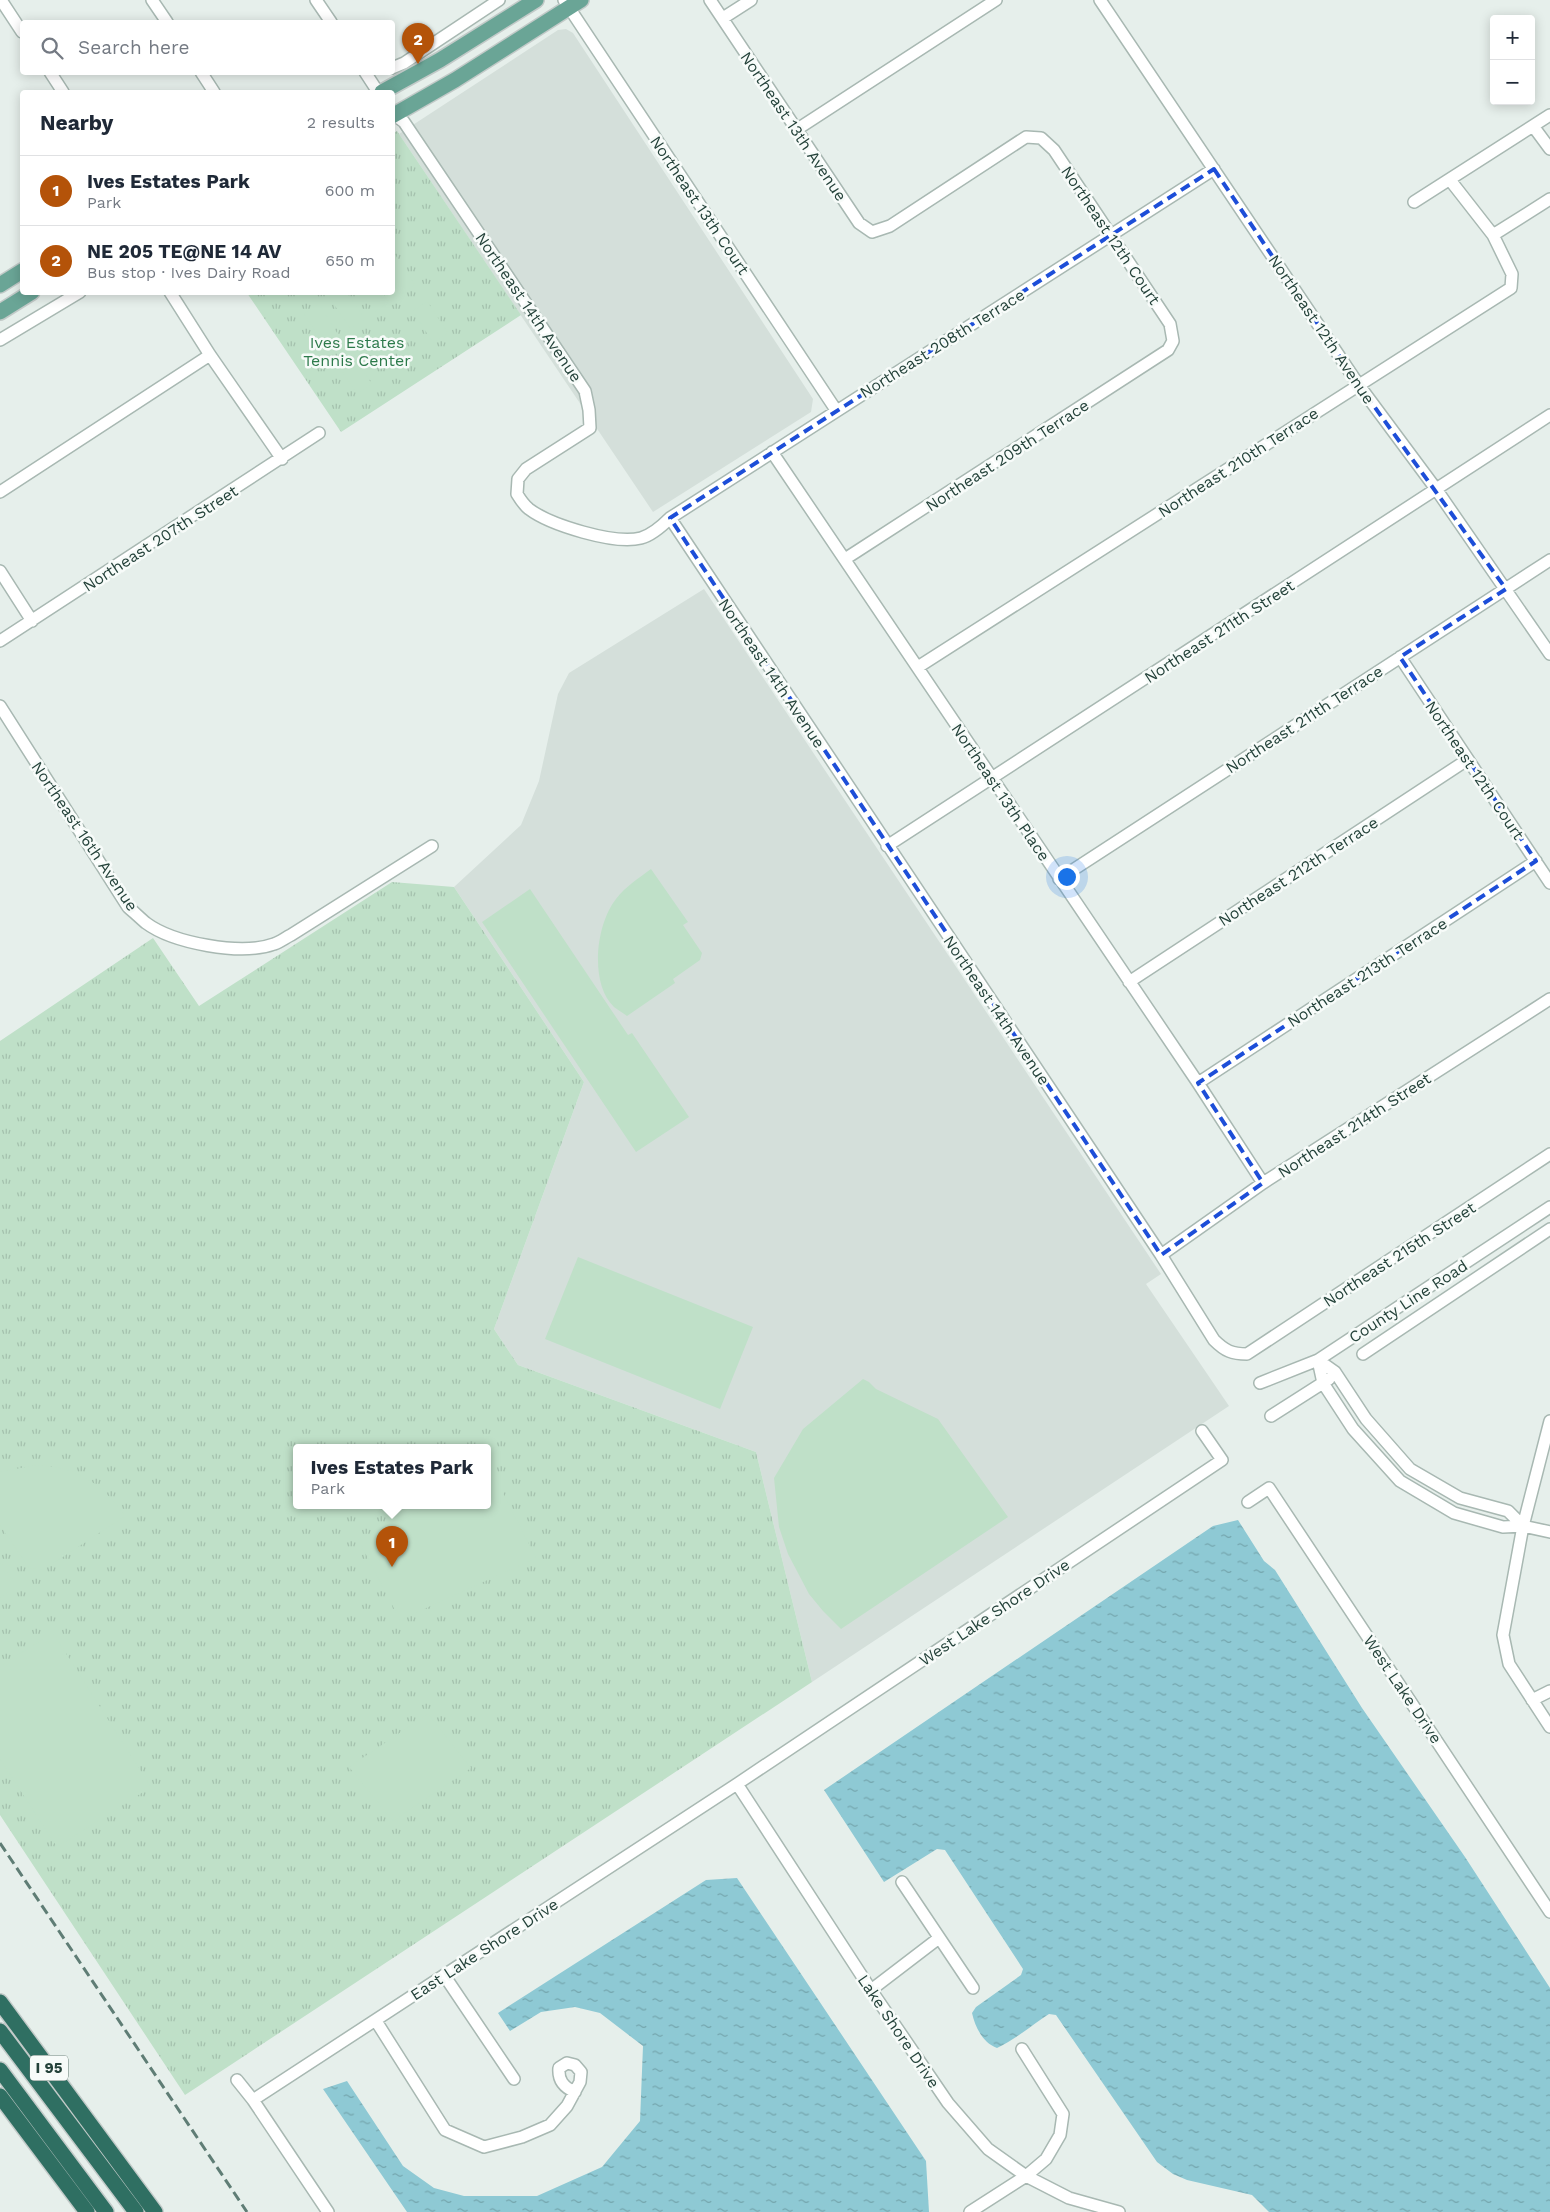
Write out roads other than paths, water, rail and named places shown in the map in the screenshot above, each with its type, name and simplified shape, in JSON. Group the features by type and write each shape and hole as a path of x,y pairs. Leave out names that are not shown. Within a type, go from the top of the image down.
{"highway":[{"name":"I 95","path":"0,2002 156,2212"},
{"path":"0,2031 136,2212"},
{"path":"0,2070 106,2212"},
{"path":"0,2096 87,2212"}],"main road":[{"path":"386,90 440,60 536,0"},
{"path":"395,114 456,80 572,3"},
{"path":"0,285 20,272"},
{"path":"0,312 27,295"}],"street":[{"path":"1,0 20,29"},
{"path":"152,0 166,20"},
{"path":"316,0 330,20"},
{"path":"395,67 404,63 499,0"},
{"name":"Northeast 13th Avenue","path":"710,0 859,223 872,232 890,226 1026,137"},
{"path":"723,18 751,0"},
{"path":"796,130 996,0"},
{"name":"Northeast 12th Avenue","path":"1100,0 1358,384 1436,489 1550,654"},
{"name":"Northeast 13th Court","path":"572,3 836,410"},
{"path":"52,75 62,90"},
{"path":"203,75 213,90"},
{"path":"368,75 377,90"},
{"path":"1414,202 1550,116"},
{"name":"Northeast 14th Avenue","path":"395,117 408,128 585,390 590,428 526,469 518,479 517,494 527,507 546,520 594,535 630,540 643,538 670,518 1161,1255 1214,1340 1223,1349 1233,1354 1247,1354"},
{"path":"1533,126 1550,150"},
{"name":"Northeast 12th Court","path":"1026,137 1041,138 1054,150 1170,324 1173,341 1168,350"},
{"name":"Northeast 208th Terrace","path":"670,518 1214,169"},
{"name":"Northeast 210th Terrace","path":"918,667 1358,384 1511,288 1512,274 1493,235 1450,180"},
{"path":"1493,235 1550,199"},
{"path":"0,340 75,295"},
{"path":"172,295 210,355 282,459"},
{"name":"Northeast 209th Terrace","path":"845,560 1168,350"},
{"path":"0,492 210,355"},
{"name":"Northeast 211th Street","path":"888,846 1550,415"},
{"name":"Northeast 207th Street","path":"0,641 282,459 319,433"},
{"name":"Northeast 13th Place","path":"772,452 1128,982 1198,1083 1262,1183"},
{"name":"Northeast 211th Terrace","path":"1059,879 1550,560"},
{"path":"0,571 32,621"},
{"name":"Northeast 12th Court","path":"1400,657 1550,883"},
{"name":"Northeast 16th Avenue","path":"0,706 128,907 146,923 165,934 185,941 214,946 251,948 273,944 291,935 432,846"},
{"name":"Northeast 212th Terrace","path":"1128,982 1467,760"},
{"name":"Northeast 213th Terrace","path":"1198,1083 1536,861"},
{"name":"Northeast 214th Street","path":"1161,1255 1262,1183 1550,999"},
{"name":"Northeast 215th Street","path":"1247,1354 1550,1154"},
{"name":"County Line Road","path":"1260,1383 1318,1360 1550,1207"},
{"path":"1363,1354 1550,1229"},
{"path":"1318,1360 1336,1374 1366,1419 1410,1469 1460,1498 1508,1511 1523,1526"},
{"path":"1318,1360 1323,1383 1353,1428 1400,1481 1454,1513 1502,1527 1523,1526 1550,1532"},
{"path":"1271,1416 1336,1374"},
{"path":"1550,1421 1523,1526 1503,1636 1509,1664 1550,1727"},
{"name":"West Lake Shore Drive","path":"737,1784 1222,1460 1202,1431"},
{"name":"West Lake Drive","path":"1248,1502 1269,1488 1550,1912"},
{"path":"1532,1700 1550,1691"},
{"name":"East Lake Shore Drive","path":"253,2100 737,1784"},
{"name":"Lake Shore Drive","path":"737,1784 871,1990 948,2103 988,2149 1026,2176 1068,2198 1117,2212"},
{"path":"902,1882 973,1988"},
{"path":"871,1990 939,1938"},
{"path":"444,1975 514,2078"},
{"path":"376,2021 445,2130 484,2147 522,2137 550,2125 567,2106 575,2092"},
{"path":"970,2212 1026,2176 1046,2159 1060,2135 1063,2114 1022,2049"},
{"path":"236,2080 253,2100 328,2212"}],"water":[{"path":"1238,1520 1264,1561 1275,1570 1362,1708 1465,1857 1550,1988 1550,2212 1269,2212 1252,2195 1187,2180 1173,2174 1157,2162 1056,2015 1049,2014 997,2048 992,2046 980,2034 972,2013 976,2007 1021,1975 1023,1969 945,1850 937,1849 884,1882 824,1790 1213,1526"},
{"path":"737,1878 926,2161 929,2212 407,2212 323,2089 347,2081 403,2166 434,2188 464,2196 537,2196 602,2167 640,2121 643,2046 600,2013 575,2007 541,2012 510,2031 498,2013 706,1880"}],"railway":[{"path":"0,1843 247,2212"}],"place":[{"name":"NE 205 TE@NE 14 AV","path":"418,64"},
{"name":"Ives Estates Park","path":"392,1567"}],"park label":[{"name":"Ives Estates Tennis Center","path":"357,351"}]}
